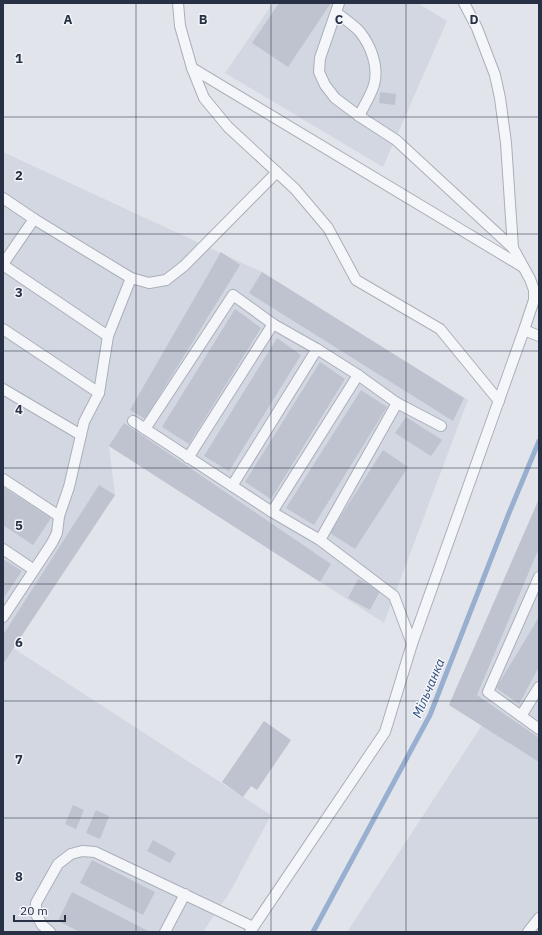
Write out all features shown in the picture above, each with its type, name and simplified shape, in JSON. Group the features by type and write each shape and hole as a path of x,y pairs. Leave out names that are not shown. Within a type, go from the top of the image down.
{"lane":[{"path":"178,3 180,26 192,68 204,98 228,127 295,189 328,228 356,280 440,329 499,401"},
{"path":"464,3 477,28 495,75 500,98 506,143 513,248"},
{"path":"50,932 42,925 36,914 36,903 58,864 71,854 82,851 95,852 184,894 252,930 385,732 412,644 524,330 534,300 534,290 530,279 513,248 396,140 359,116 335,98 325,85 319,72 320,58 338,8 359,31 368,44 374,58 376,74 374,85 359,116"},
{"path":"192,68 523,268"},
{"path":"3,198 34,219 131,278 149,283 166,280 184,266 277,172"},
{"path":"34,219 3,264 108,336"},
{"path":"4,613 52,543 57,533 59,516 69,487 84,422 99,393 108,336 131,278"},
{"path":"145,429 233,295 273,324 317,349 358,375 397,403 441,426"},
{"path":"188,458 273,324"},
{"path":"3,329 99,393"},
{"path":"524,330 539,336"},
{"path":"232,486 317,349"},
{"path":"272,512 358,375"},
{"path":"3,389 81,435"},
{"path":"320,540 397,403"},
{"path":"133,421 272,512 320,540 394,596 412,644"},
{"path":"3,479 59,516"},
{"path":"3,549 34,570"},
{"path":"539,577 488,692 539,729"},
{"path":"521,716 539,687"},
{"path":"165,932 184,894"},
{"path":"528,932 539,918"}],"shaded area":[{"path":"273,3 418,3 447,21 383,167 225,73"},
{"path":"3,152 262,272 468,400 384,623 109,446 115,495 13,648 271,815 230,892 203,932 3,932"},
{"path":"539,499 539,932 347,932 482,725 449,705"}],"building":[{"path":"279,3 331,3 288,67 252,43"},
{"path":"380,92 396,94 395,105 379,103"},
{"path":"221,252 240,265 145,419 130,410"},
{"path":"262,272 464,398 453,421 249,293"},
{"path":"235,309 261,328 189,444 162,427"},
{"path":"277,338 301,355 229,471 204,456"},
{"path":"320,362 345,379 271,499 245,482"},
{"path":"361,390 387,407 314,525 286,508"},
{"path":"406,417 442,440 431,456 395,433"},
{"path":"124,423 331,564 320,582 109,446"},
{"path":"383,450 408,467 355,549 330,533"},
{"path":"99,485 115,495 3,664 3,635"},
{"path":"3,487 51,518 33,545 3,525"},
{"path":"539,499 539,548 477,695 539,738 539,762 449,705"},
{"path":"3,559 22,571 3,599"},
{"path":"358,579 380,591 370,610 348,598"},
{"path":"539,617 539,667 519,704 496,688"},
{"path":"264,721 291,740 257,790 251,786 243,797 222,782"},
{"path":"73,805 84,810 76,829 65,824"},
{"path":"96,810 109,816 100,839 86,833"},
{"path":"153,840 176,853 170,863 147,851"},
{"path":"92,860 155,892 143,915 80,883"},
{"path":"72,892 150,932 80,932 58,921"}],"waterway":[{"name":"Мільчанка","path":"313,932 430,715 509,513 539,441"}]}
